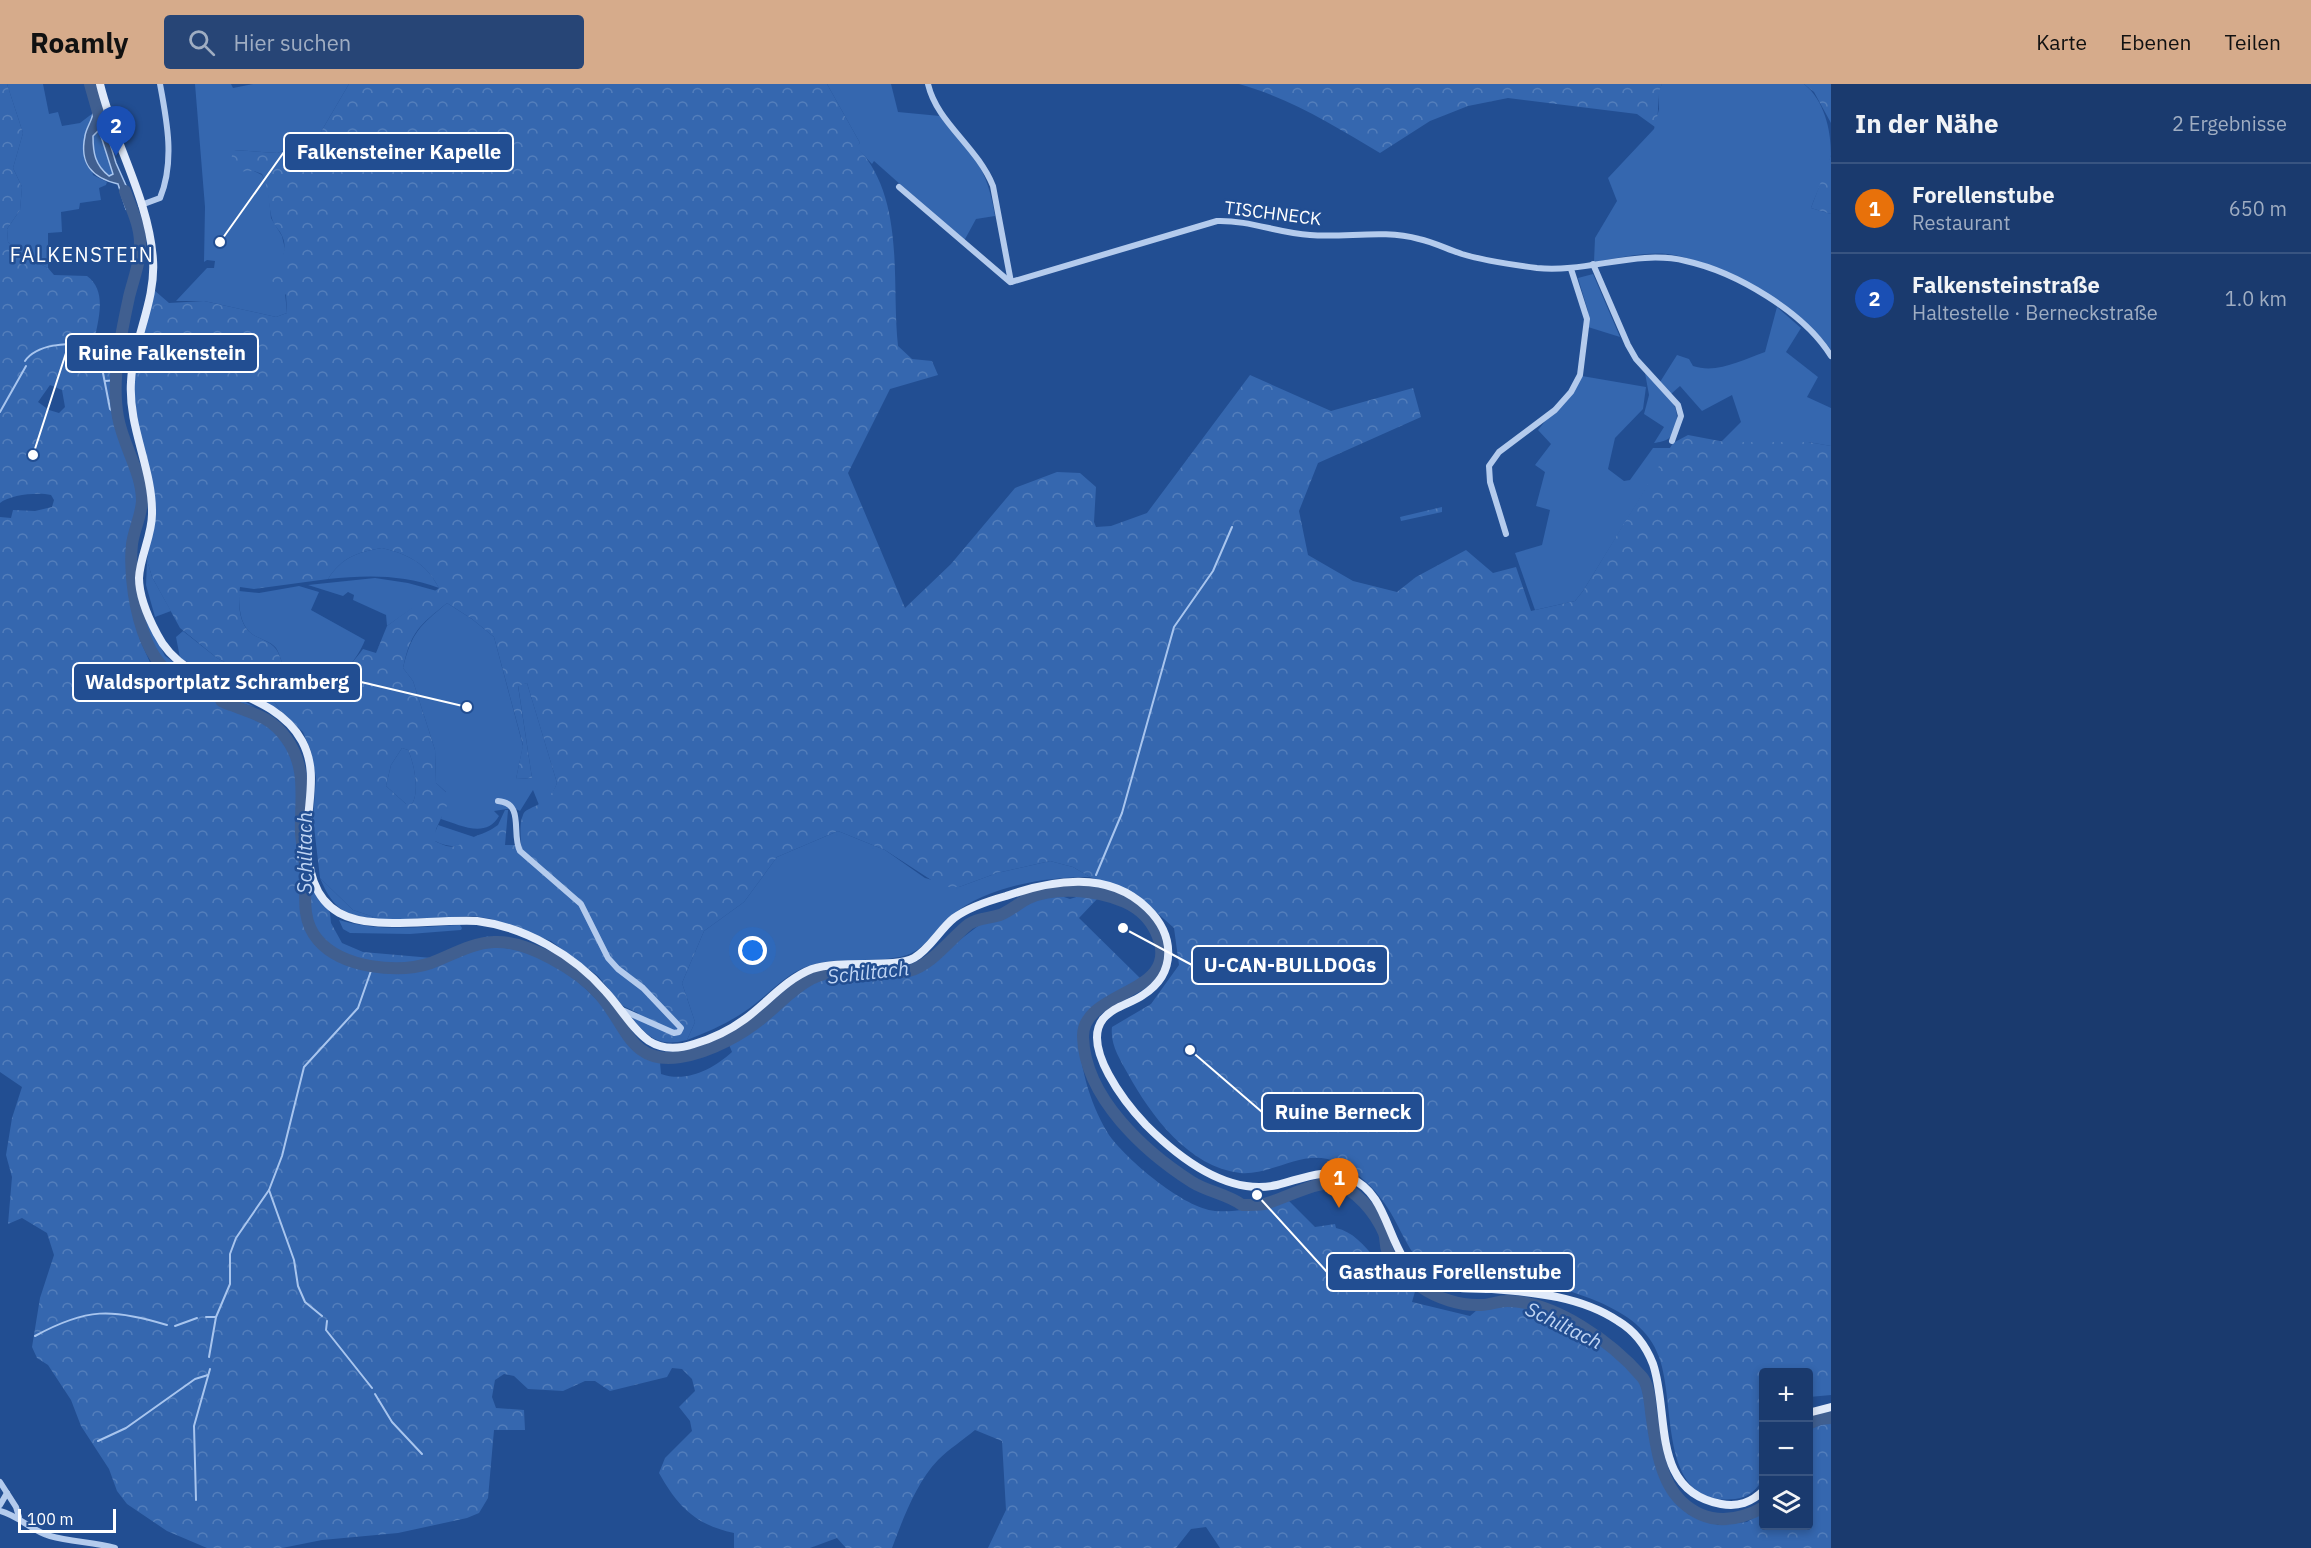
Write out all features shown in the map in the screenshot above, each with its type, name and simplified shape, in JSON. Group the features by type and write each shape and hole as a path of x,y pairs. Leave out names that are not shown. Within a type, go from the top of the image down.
{"main road":[{"path":"100,84 141,205 152,248 153,280 136,347 130,383 131,414 147,479 152,514 139,579 145,606 157,636 178,661 198,674 269,709 286,720 299,735 312,765 308,851 312,876 325,903 337,914 366,923 449,920 501,926 555,949 578,965 622,1010 637,1030 662,1048 694,1045 742,1022 780,989 813,969 855,962 911,960 919,955 951,920 989,901 1039,885 1070,881 1093,882 1133,897 1150,910 1166,933 1169,943 1168,962 1154,987 1137,1000 1118,1007 1103,1019 1096,1040 1104,1064 1121,1093 1146,1125 1208,1173 1243,1186 1278,1185 1315,1174 1328,1173 1352,1179 1364,1187 1384,1214 1403,1260 1429,1281 1458,1288 1557,1296 1616,1319 1643,1344 1654,1368 1667,1450 1672,1467 1682,1481 1696,1495 1709,1502 1735,1506 1759,1495"},
{"path":"1813,1412 1831,1407"}],"street":[{"path":"141,205 160,198 168,171 169,147 160,84"},
{"path":"928,84 932,100 971,147 993,186 1011,282"},
{"path":"899,187 1011,282"},
{"name":"TISCHNECK","path":"1011,282 1216,221 1246,222 1313,236 1369,233 1402,235 1503,263 1539,268 1571,269 1593,264 1665,257 1707,267 1767,296 1809,331 1831,356"},
{"path":"1593,264 1616,322 1632,352 1678,405 1681,416 1672,441"},
{"path":"1506,534 1490,482 1489,466 1499,452 1555,410 1571,392 1580,375 1587,319 1571,269"},
{"path":"498,801 508,803 517,816 517,842 520,851 581,904 608,958 618,969 643,988 681,1028 680,1032 674,1033 622,1010"},
{"path":"0,1482 19,1517"},
{"path":"0,1505 7,1493"},
{"path":"0,1511 19,1517 50,1536 95,1542 115,1548"}],"green space":[{"path":"0,84 7,84 23,133 13,168 22,187 20,210 7,229 8,242 24,256 48,268 54,275 87,276 98,290 100,308 93,347 99,347 99,357 114,359 116,403 112,404 112,418 115,419 137,483 139,504 128,552 134,616 140,640 152,667 171,681 213,696 226,708 240,710 263,721 277,732 289,748 296,764 296,820 304,883 311,882 330,913 331,923 342,943 363,952 432,958 488,936 493,947 528,953 560,969 574,979 601,1004 636,1051 651,1060 660,1062 661,1074 680,1077 699,1073 725,1058 732,1052 728,1042 766,1019 783,1002 811,981 847,972 915,974 982,923 1052,893 1070,899 1089,893 1098,898 1079,918 1141,979 1087,1014 1080,1035 1082,1066 1092,1099 1105,1128 1121,1149 1145,1172 1188,1202 1215,1211 1243,1210 1288,1200 1315,1227 1335,1224 1336,1228 1348,1232 1357,1239 1376,1259 1389,1257 1416,1288 1412,1302 1470,1316 1477,1310 1519,1305 1552,1316 1605,1344 1641,1383 1655,1461 1673,1497 1688,1514 1718,1525 1747,1522 1759,1514 1759,1530 1813,1530 1813,1427 1831,1422 1831,1548 1220,1548 1206,1527 1191,1529 1176,1548 988,1548 1006,1510 1002,1441 975,1430 942,1456 930,1469 911,1502 892,1548 846,1548 837,1538 810,1548 734,1548 734,1533 709,1525 689,1513 673,1496 659,1473 665,1458 692,1431 690,1421 679,1407 695,1391 692,1379 682,1369 672,1368 667,1377 610,1391 595,1381 585,1381 563,1391 528,1389 514,1376 504,1374 495,1380 492,1397 496,1408 524,1410 525,1430 494,1430 488,1498 479,1513 467,1518 398,1533 322,1540 282,1548 207,1548 167,1531 127,1504 117,1491 109,1469 81,1426 71,1400 48,1365 37,1358 32,1347 40,1298 54,1255 47,1233 22,1218 8,1224 12,1177 6,1155 12,1118 22,1087 0,1072 0,517 11,518 13,510 35,511 52,507 54,500 51,495 31,494 0,503","holes":["50,385 62,390 65,407 59,413 49,410 38,402"]},
{"path":"7,84 43,84 49,114 58,112 62,126 80,123 93,113 85,135 93,175 107,182 99,188 101,200 80,203 79,209 61,212 62,232 48,233 48,268 24,256 8,242 7,229 20,210 22,187 13,168 23,133"},
{"path":"195,84 231,84 233,88 253,84 349,84 315,142 277,153 234,150 254,171 262,175 268,188 271,218 282,236 285,249 282,261 287,313 276,317 204,301 176,301 207,268 214,268 215,261 204,262 205,207"},
{"path":"349,84 827,84 860,143 857,147 873,168 890,216 898,346 912,359 932,361 938,375 890,389 848,473 905,608 951,564 1015,488 1057,472 1080,473 1096,487 1094,522 1096,527 1111,526 1147,513 1250,375 1331,411 1413,388 1421,417 1318,463 1299,511 1308,555 1353,581 1397,592 1416,577 1466,550 1493,573 1516,567 1531,611 1575,601 1673,443 1688,435 1725,442 1808,442 1831,446 1831,1395 1813,1397 1813,1368 1759,1368 1759,1485 1756,1489 1749,1495 1735,1499 1710,1497 1693,1487 1681,1471 1670,1426 1659,1357 1643,1330 1627,1317 1599,1302 1544,1285 1521,1282 1462,1284 1436,1276 1412,1252 1391,1213 1375,1191 1351,1170 1336,1162 1324,1158 1312,1158 1252,1173 1240,1173 1221,1169 1188,1150 1160,1122 1137,1090 1116,1052 1112,1034 1112,1027 1151,1004 1179,965 1174,928 1136,894 1090,877 1073,867 1050,861 997,873 959,887 942,887 885,850 838,831 777,857 744,902 704,931 682,983 695,1022 687,1040 677,1042 660,1041 647,1034 629,1014 637,1016 638,1013 623,1006 598,976 551,941 492,919 473,916 383,920 353,910 320,878 313,818 316,778 311,751 303,732 281,711 259,680 217,658 180,628 152,577 147,560 156,512 141,444 133,386 154,290 169,303 204,301 276,317 287,313 286,295 268,277 283,256 284,245 280,232 274,224 262,174 254,171 229,172 233,150 277,153 315,142","holes":["382,548 400,553 422,566 439,588 387,626 376,653 363,649 348,667 329,682 319,686 299,683 288,674 274,646 252,634 244,625 239,606 240,587 254,589 328,579 339,565 365,551","447,603 494,637 523,745 516,779 532,778 518,686 527,683 557,783 548,798 528,809 523,815 521,845 505,845 508,810 505,810 498,825 457,846 442,845 435,841 436,829 451,797 436,783 435,750 413,681 403,668 413,637 423,624","402,748 408,750 414,769 416,792 412,804 406,804 386,786 391,765"]},
{"path":"827,84 891,84 898,112 940,116 969,150 983,172 995,216 976,219 964,241 874,161 872,164 856,147 860,143"},
{"path":"1239,84 1662,84 1655,127 1637,114 1508,98 1468,106 1430,121 1380,153 1294,105"},
{"path":"1662,84 1804,84 1817,98 1828,125 1831,155 1811,208 1831,214 1831,350 1819,335 1780,304 1709,266 1667,254 1630,256 1594,262 1595,238 1617,201 1608,178 1654,129 1659,109 1658,92"},
{"path":"1804,84 1831,84 1831,123 1814,92"},
{"path":"100,129 114,175 109,176 96,158 93,136"},
{"path":"1831,155 1831,214 1811,208"},
{"path":"1593,274 1620,337 1588,327 1588,311 1578,278"},
{"path":"1777,307 1801,328 1786,352 1818,377 1807,397 1831,408 1831,446 1808,442 1721,442 1741,422 1732,395 1702,411 1680,386 1671,394 1660,382 1677,355 1689,359 1693,366 1711,368 1729,365 1765,352"},
{"path":"1645,373 1674,404 1677,419 1675,428 1672,435 1665,441 1654,443 1664,427 1644,414 1649,395"},
{"path":"1582,376 1646,387 1643,409 1615,438 1608,469 1624,481 1630,480 1653,448 1671,448 1575,601 1535,610 1515,553 1542,545 1550,510 1536,506 1545,472 1535,465 1551,444 1538,430"},
{"path":"1442,507 1442,512 1401,521 1400,517"},
{"path":"382,548 400,553 415,561 428,572 439,588 398,578 328,579 339,565 351,557 365,551"},
{"path":"147,560 152,577 171,611 155,617 146,585"},
{"path":"375,578 408,583 437,591 387,626 386,615 353,600 354,595 348,592 343,596 308,585"},
{"path":"299,586 319,592 311,610 365,640 353,662 344,672 323,685 311,686 299,683 288,674 276,648 252,634 244,625 241,614 239,591 259,593"},
{"path":"447,603 494,637 523,746 516,779 532,778 518,685 527,683 557,783 551,796 543,803 539,805 533,790 520,811 514,808 494,811 499,816 494,823 480,829 464,827 441,819 446,792 436,783 435,750 413,681 403,668 410,645 418,630"},
{"path":"141,612 165,656 185,670 255,707 193,682 172,668 151,640"},
{"path":"183,631 217,658 259,680 281,711 180,658 176,637"},
{"path":"402,748 408,750 414,769 416,792 412,804 406,804 386,786 391,765"},
{"path":"438,825 474,837 461,845 450,846 440,843 435,841 434,835"},
{"path":"838,831 885,850 925,878 959,887 997,873 1050,861 1073,867 1090,877 1036,881 999,890 982,897 951,916 920,948 907,955 882,959 829,961 803,968 739,1015 687,1040 695,1022 682,983 704,931 744,902 777,857"},
{"path":"320,878 353,910 383,920 360,917 343,910 331,898"},
{"path":"339,920 384,927 460,925 462,928 461,930 410,934 350,933 343,929"}],"shaded area":[{"path":"100,111 116,163 132,199 132,204 126,209 118,184 95,174 86,162 85,136 93,113","holes":["99,130 113,174 109,176 104,172 96,158 93,136"]}],"waterway":[{"name":"Schiltach","path":"90,84 102,126"},
{"name":"Schiltach","path":"125,191 137,223 140,250 120,341 116,373 116,403 120,428 136,469 141,490 142,501 131,556 132,581 139,619 151,650 170,674 192,687 213,694 222,702 268,721 280,731 293,749 301,784 301,833 306,872 307,918 313,933 328,949 341,957 371,966 403,968 431,963 469,947 486,943 521,946 551,958 590,985 609,1006 631,1040 640,1049 650,1055 663,1058 680,1057 715,1047 738,1035 811,979 823,974 847,971 884,973 909,971 933,957 969,924 1000,915 1040,894 1064,891 1090,892 1125,902 1143,914 1156,932 1161,953 1157,969 1146,980 1098,1009 1087,1021 1083,1037 1086,1060 1094,1081 1106,1102 1137,1139 1192,1182 1242,1205 1264,1204 1318,1185 1334,1184 1342,1187 1364,1202 1384,1233 1387,1250 1393,1260 1416,1284 1427,1291 1449,1300 1473,1305 1507,1301 1525,1303 1544,1308 1582,1326 1630,1364 1644,1380 1649,1394 1659,1459 1668,1482 1681,1501 1691,1509 1711,1518 1732,1518 1759,1509"},
{"path":"25,361 31,354 50,346 102,343"},
{"path":"0,412 26,366"},
{"path":"103,373 110,409 118,416"},
{"path":"105,381 118,380"},
{"path":"1096,875 1122,813 1174,627 1213,571 1232,527"},
{"path":"209,1357 216,1317 230,1284 230,1254 236,1238 269,1190 282,1156 304,1067 358,1008 372,968"},
{"path":"269,1190 294,1260 298,1286 305,1302 322,1316"},
{"path":"35,1336 69,1320 100,1314 130,1316 167,1325"},
{"path":"206,1317 215,1317"},
{"path":"175,1326 197,1318"},
{"path":"327,1321 326,1330 372,1388"},
{"path":"196,1500 194,1426 210,1369"},
{"path":"98,1441 126,1428 195,1379 208,1375"},
{"path":"375,1394 392,1422 422,1454"},
{"name":"Schiltach","path":"1813,1422 1831,1418"}],"place":[{"name":"Falkensteinstraße","path":"116,156"},
{"name":"Falkensteiner Kapelle","path":"220,242"},
{"name":"Ruine Falkenstein","path":"33,455"},
{"name":"Waldsportplatz Schramberg","path":"467,707"},
{"name":"U-CAN-BULLDOGs","path":"1123,928"},
{"name":"Ruine Berneck","path":"1190,1050"},
{"name":"Gasthaus Forellenstube","path":"1257,1195"},
{"name":"Forellenstube","path":"1339,1208"}],"district":[{"name":"FALKENSTEIN","path":"82,254"}]}
